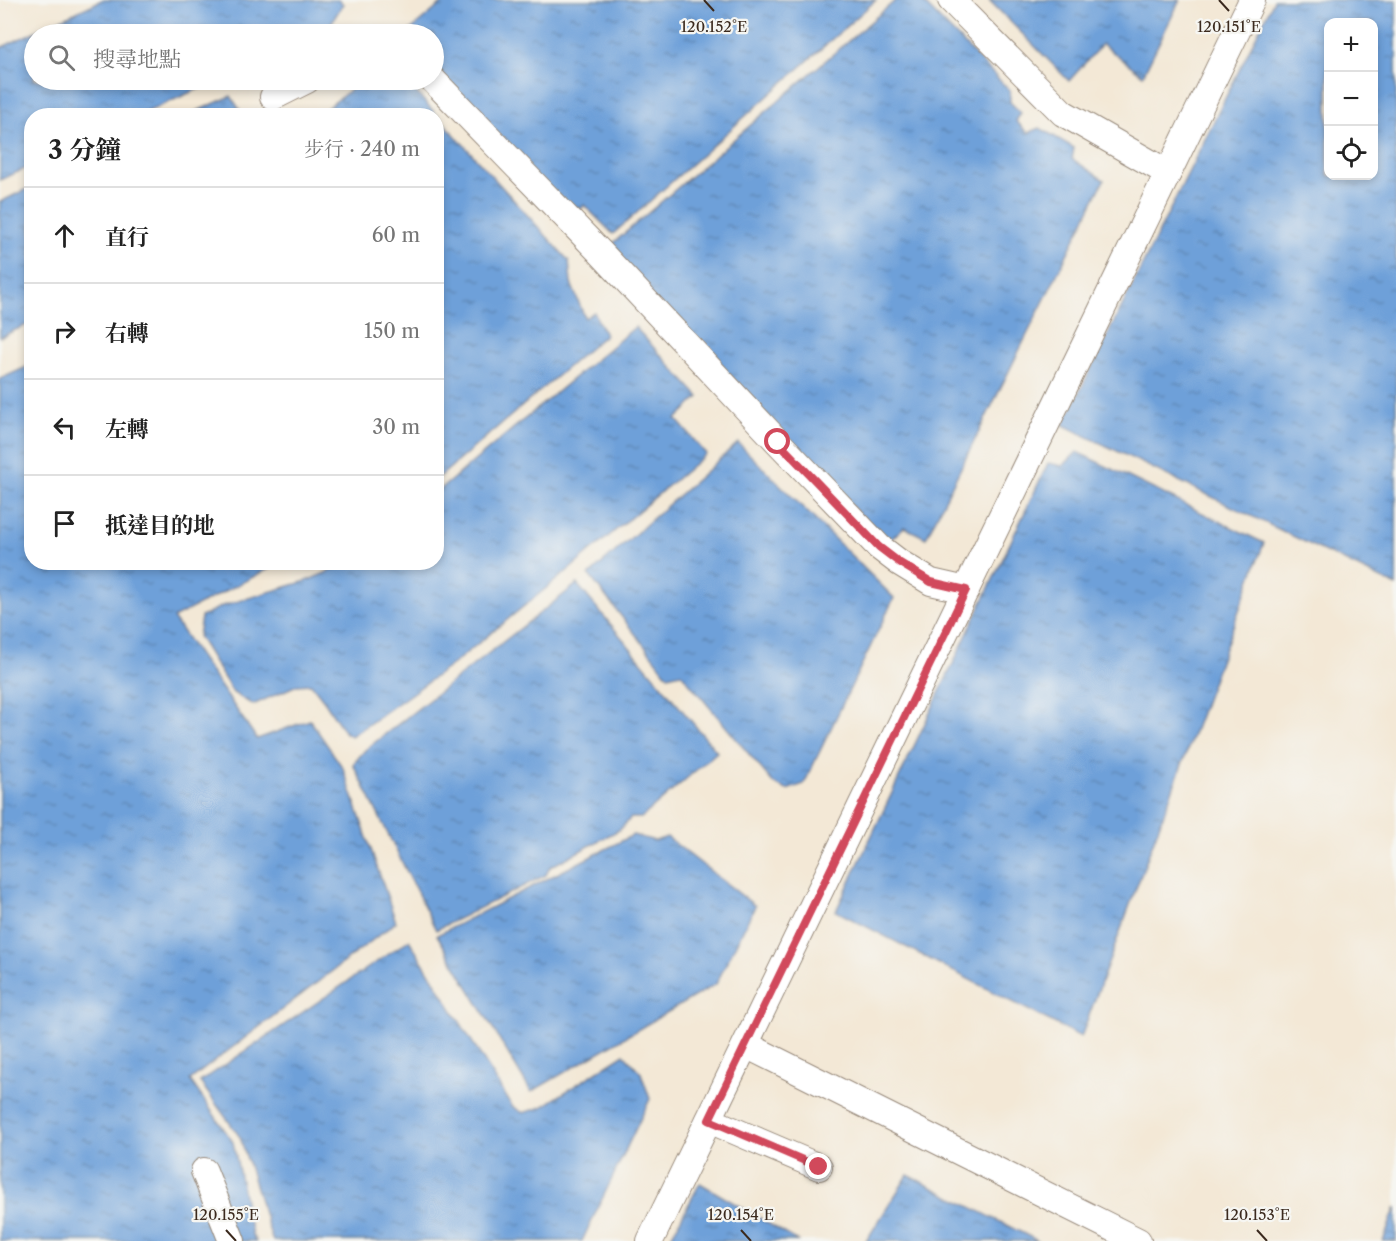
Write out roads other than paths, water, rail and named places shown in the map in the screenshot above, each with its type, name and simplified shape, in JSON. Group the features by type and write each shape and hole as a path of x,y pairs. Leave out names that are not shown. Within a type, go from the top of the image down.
{"street":[{"path":"951,0 1063,113 1168,173"},
{"path":"650,1241 1252,0"},
{"path":"273,97 287,90"},
{"path":"443,90 600,252 879,547 931,582 966,590"},
{"path":"746,1045 1138,1241"},
{"path":"709,1120 819,1167"},
{"path":"204,1171 232,1241"}],"water":[{"path":"102,0 338,0 343,4 331,24 51,24"},
{"path":"446,0 876,0 613,234 584,205 570,225 444,89 444,24 418,24"},
{"path":"896,0 921,0 1010,91 1010,102 1021,113 1016,121 1028,133 1040,128 1074,148 1072,159 1104,180 926,538 904,527 888,542 597,257"},
{"path":"989,0 1180,0 1143,75 1102,44 1069,81"},
{"path":"1274,0 1396,0 1396,586 1063,425"},
{"path":"24,37 24,90 196,90 156,108 24,108 24,169 0,180 0,48"},
{"path":"350,90 414,90 430,108 327,108"},
{"path":"231,96 239,108 204,108"},
{"path":"444,123 569,261 571,283 585,318 594,312 605,335 444,473"},
{"path":"24,190 24,326 0,337 0,202"},
{"path":"635,327 699,397 676,419 706,454 453,664 351,736 345,733 311,684 297,685 253,705 233,693 198,636 201,617 222,606 306,581 332,570 444,570 444,486"},
{"path":"24,368 24,570 266,570 173,618 257,739 310,720 343,768 396,922 190,1080 233,1142 252,1235 256,1241 0,1241 0,379"},
{"path":"738,443 894,598 804,784 787,790 774,784 681,673 668,676 589,575"},
{"path":"1077,452 1264,543 1081,1037 836,911 1048,463 1063,466"},
{"path":"577,584 717,752 641,818 631,818 619,830 550,867 546,875 436,930 353,764 365,750"},
{"path":"633,835 655,841 667,837 755,906 716,984 531,1092 437,935"},
{"path":"409,940 512,1106 523,1113 542,1107 624,1054 641,1073 650,1099 582,1241 273,1241 240,1137 200,1082"},
{"path":"908,1175 1038,1241 866,1241"},
{"path":"700,1183 798,1241 669,1241"},
{"path":"1396,1207 1396,1241 1383,1241"}]}
